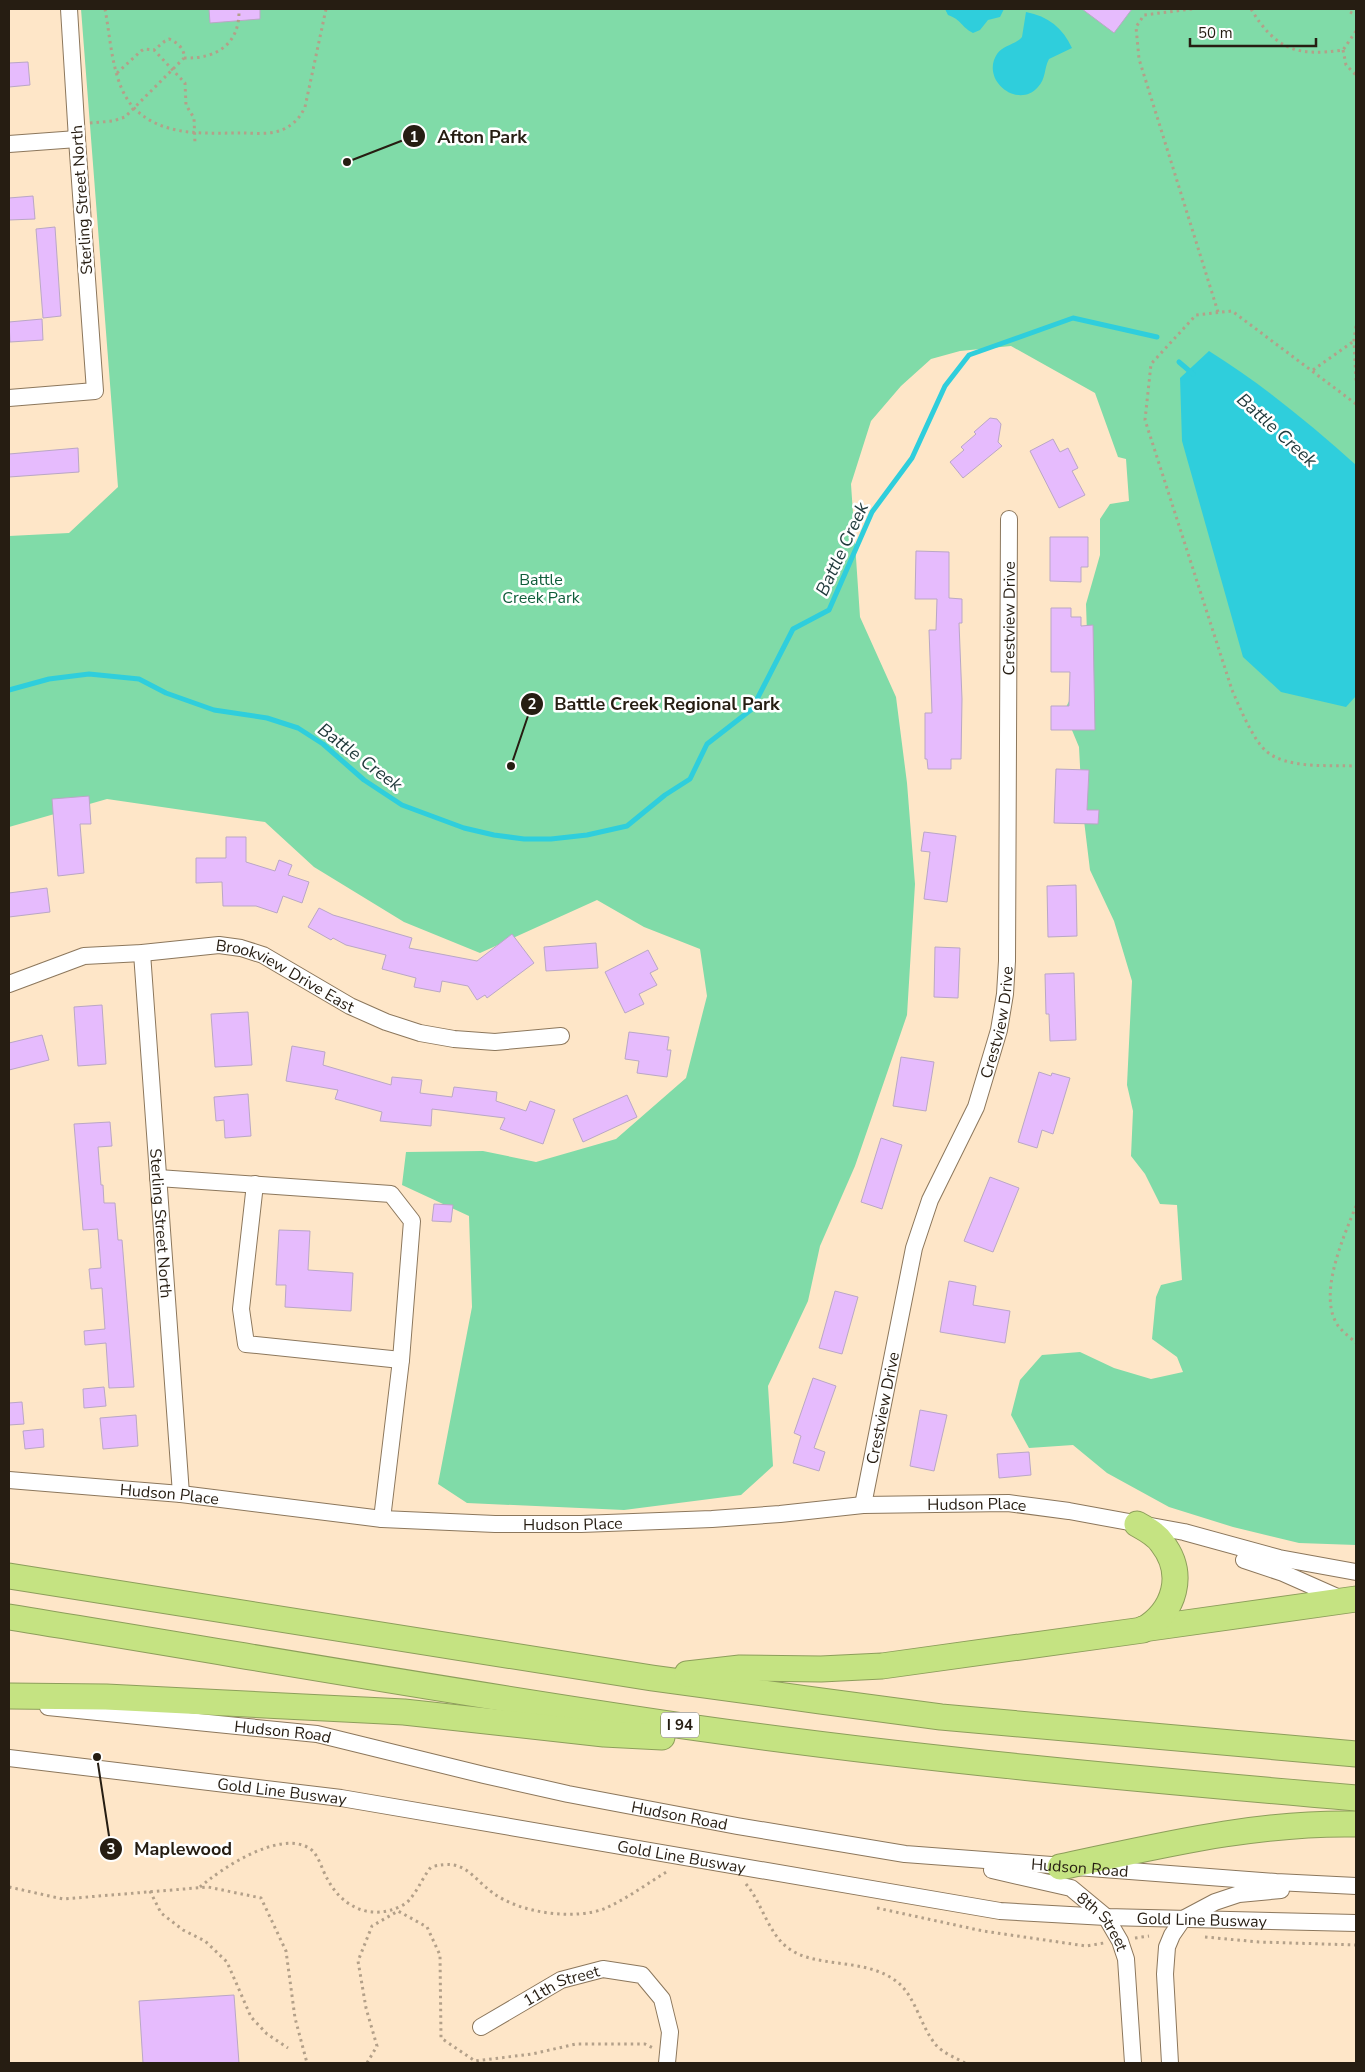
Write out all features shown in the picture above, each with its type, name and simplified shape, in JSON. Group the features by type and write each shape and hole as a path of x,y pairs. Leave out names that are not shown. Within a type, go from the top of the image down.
{"highway":[{"path":"1137,1524 1153,1533 1162,1542 1170,1555 1175,1585 1171,1600 1158,1619 1143,1630"},
{"path":"9,1576 652,1678 941,1717 1356,1754"},
{"path":"652,1678 740,1668 821,1669 882,1666 1353,1602"},
{"name":"I 94","path":"9,1617 514,1700 699,1728 858,1749 1058,1771 1356,1798"},
{"path":"9,1696 106,1697 395,1712 604,1734 858,1749"},
{"path":"1060,1867 1233,1832 1296,1825 1356,1824"}],"street":[{"name":"Sterling Street North","path":"9,398 95,391 76,139 69,9"},
{"path":"9,144 76,139"},
{"name":"Crestview Drive","path":"863,1505 918,1233 930,1200 976,1107 999,1030 1005,994 1007,953 1009,519"},
{"name":"Brookview Drive East","path":"9,984 84,956 142,953 219,945 241,948 263,955 350,1006 386,1022 420,1033 454,1039 495,1042 561,1036"},
{"name":"Sterling Street North","path":"142,953 181,1494"},
{"path":"158,1178 391,1194 412,1222 400,1360 382,1519"},
{"path":"255,1184 241,1309 246,1344 400,1360"},
{"name":"Hudson Place","path":"9,1480 181,1494 382,1519 495,1524 581,1524 712,1519 863,1505 1008,1503 1069,1511 1184,1532 1279,1558 1356,1572"},
{"name":"Hudson Place","path":"1137,1524 1283,1573 1353,1602"},
{"name":"Hudson Road","path":"9,1703 317,1734 456,1769 568,1794 865,1848 1060,1867 1356,1886"},
{"name":"Gold Line Busway","path":"9,1758 341,1798 1000,1910 1106,1917 1356,1923"},
{"name":"8th Street","path":"942,1857 1071,1888 1106,1917 1117,1936 1126,1959 1133,2062"},
{"path":"1170,2063 1166,2012 1165,1959 1169,1941 1183,1919 1215,1902 1239,1894 1265,1893 1324,1884"},
{"name":"11th Street","path":"481,2027 562,1980 602,1969 642,1974 662,1999 670,2032 667,2059"}],"path":[{"path":"105,9 119,85 135,109 161,126 194,133 272,133 293,124 302,116 326,9"},
{"path":"76,139 84,124 113,121 125,117 184,58 207,57 219,52 235,33 239,22 240,9"},
{"path":"1143,9 1144,15 1136,27 1138,59 1218,312"},
{"path":"1144,15 1192,9"},
{"path":"1251,9 1262,28 1280,44 1306,53 1343,50 1351,41 1356,31"},
{"path":"1350,12 1356,15"},
{"path":"154,50 169,39 174,41 182,50 184,58"},
{"path":"116,74 140,51 144,49 154,50 174,69 185,83 185,101 192,113 194,144"},
{"path":"1343,50 1346,65 1356,75"},
{"path":"1356,404 1232,311 1218,312 1196,315 1151,364 1145,420 1232,690 1247,723 1266,751 1288,762 1356,766"},
{"path":"1356,326 1354,340 1356,381"},
{"path":"1313,370 1354,340"},
{"path":"1356,1206 1331,1277 1331,1307 1338,1326 1356,1342"},
{"path":"200,1887 236,1861 286,1842 299,1843 311,1849 337,1894 362,1912 385,1912 398,1908 410,1900 431,1867 454,1864 467,1870 494,1894 528,1910 565,1914 604,1909 671,1868"},
{"path":"742,1880 754,1893 776,1936 787,1947 800,1955 858,1965 895,1980 906,1990 937,2046 965,2063"},
{"path":"9,1887 63,1898 208,1887 262,1898 286,1951 295,2018 307,2063"},
{"path":"150,1891 161,1912 183,1930 205,1941 227,1962 250,2016 266,2034 288,2048"},
{"path":"368,2063 377,2046 366,2008 358,1961 372,1926 398,1911 426,1927 440,1955 441,2038 475,2061 532,2054 576,2044 645,2044 667,2059"}],"green space":[{"name":"Battle Creek Park","path":"81,9 1356,9 1356,1545 1299,1543 1233,1527 1169,1507 1107,1473 1073,1445 1029,1448 1011,1415 1020,1380 1042,1355 1080,1352 1114,1368 1151,1379 1183,1372 1177,1357 1152,1339 1156,1297 1161,1285 1182,1280 1177,1205 1160,1204 1145,1174 1131,1156 1133,1111 1127,1085 1132,981 1114,921 1090,870 1082,804 1079,747 1064,711 1088,664 1086,604 1100,555 1100,519 1110,504 1129,501 1126,459 1118,457 1095,393 1011,346 960,351 931,359 901,386 871,421 851,484 860,617 896,697 907,783 915,884 907,1015 855,1166 820,1246 808,1301 768,1386 773,1466 741,1495 624,1510 467,1503 438,1484 472,1307 469,1216 402,1185 406,1152 483,1151 536,1162 616,1139 686,1078 707,996 700,949 644,927 597,900 480,953 404,922 314,867 265,822 107,799 9,827 9,536 69,533 118,487"}],"water":[{"path":"945,9 1004,9 1000,17 988,20 980,30 973,33 948,15"},
{"path":"1026,12 1041,16 1054,24 1064,34 1072,48 1049,59 1044,77 1038,87 1030,93 1012,94 997,82 993,73 993,64 1000,51 1022,37"},
{"path":"1209,351 1285,405 1356,465 1356,696 1346,707 1281,692 1243,657 1182,441 1180,378"}],"building":[{"path":"209,9 260,9 260,19 210,23"},
{"path":"1082,9 1132,9 1114,33"},
{"path":"28,62 30,85 9,87 9,63"},
{"path":"33,196 35,219 9,220 9,198"},
{"path":"55,227 61,316 43,318 36,229"},
{"path":"42,319 43,340 10,342 9,322"},
{"path":"990,418 997,419 1001,424 998,442 1002,446 963,478 950,462 964,450 961,447 976,434 974,432"},
{"path":"1053,439 1060,452 1068,448 1078,468 1072,471 1085,495 1059,508 1030,451"},
{"path":"78,448 79,472 9,477 9,454"},
{"path":"1050,537 1088,537 1088,567 1081,567 1081,582 1050,581"},
{"path":"916,551 949,552 949,598 962,599 962,623 959,623 962,699 961,759 951,759 951,769 928,769 927,759 925,759 925,713 932,713 929,630 936,630 937,599 915,599"},
{"path":"1051,608 1071,608 1071,617 1081,617 1081,626 1093,625 1095,730 1051,730 1051,706 1069,706 1070,672 1051,672"},
{"path":"1056,769 1089,770 1087,810 1099,810 1098,824 1054,823"},
{"path":"89,796 91,824 80,824 84,873 58,876 52,799"},
{"path":"924,832 956,836 947,902 924,899 930,852 921,851"},
{"path":"226,837 246,837 246,862 275,871 279,860 292,865 288,875 309,882 302,903 283,896 277,913 256,906 223,906 222,882 196,883 196,858 226,858"},
{"path":"1076,885 1077,936 1048,937 1047,886"},
{"path":"47,888 50,912 9,917 9,893"},
{"path":"319,908 333,915 412,938 409,948 477,961 512,934 534,963 487,998 485,995 477,1000 468,986 442,981 440,992 414,987 416,978 382,969 386,955 346,945 333,938 331,940 308,927"},
{"path":"596,943 598,968 546,971 544,947"},
{"path":"935,947 960,948 958,998 934,997"},
{"path":"648,950 658,969 650,973 657,985 639,994 644,1004 625,1013 605,972"},
{"path":"1074,973 1076,1040 1050,1041 1049,1014 1046,1014 1045,974"},
{"path":"102,1005 106,1064 78,1066 74,1007"},
{"path":"248,1012 252,1065 215,1067 211,1014"},
{"path":"629,1032 669,1037 667,1050 671,1050 667,1077 637,1073 639,1061 625,1059"},
{"path":"42,1035 49,1060 9,1070 9,1043"},
{"path":"292,1046 325,1052 323,1065 391,1085 392,1077 422,1080 420,1093 452,1097 454,1087 497,1092 496,1101 526,1111 530,1101 555,1110 543,1144 500,1129 505,1118 432,1109 431,1126 380,1121 382,1112 335,1099 338,1090 286,1081"},
{"path":"901,1057 934,1062 926,1111 893,1106"},
{"path":"1039,1072 1051,1076 1052,1073 1070,1078 1053,1134 1042,1130 1037,1148 1018,1142"},
{"path":"248,1094 251,1136 225,1138 224,1120 216,1121 214,1097"},
{"path":"627,1095 637,1117 583,1142 573,1119"},
{"path":"110,1122 112,1146 98,1147 101,1185 103,1185 104,1203 115,1203 118,1240 122,1240 134,1387 109,1388 106,1343 85,1345 84,1331 105,1329 102,1288 91,1289 89,1269 101,1268 98,1229 83,1230 74,1124"},
{"path":"881,1138 902,1145 882,1209 861,1202"},
{"path":"990,1177 1019,1188 993,1252 964,1241"},
{"path":"434,1204 453,1205 451,1222 432,1221"},
{"path":"279,1230 310,1231 308,1270 353,1273 351,1311 285,1307 286,1285 276,1285"},
{"path":"949,1281 976,1286 973,1305 1010,1311 1005,1343 940,1332"},
{"path":"835,1291 858,1297 842,1354 819,1348"},
{"path":"813,1378 836,1386 814,1448 825,1452 819,1471 793,1463 801,1436 794,1433"},
{"path":"104,1387 106,1406 84,1408 83,1389"},
{"path":"22,1402 24,1424 9,1425 9,1403"},
{"path":"920,1410 947,1415 934,1471 910,1466"},
{"path":"136,1415 138,1446 103,1449 100,1418"},
{"path":"43,1429 44,1447 25,1449 23,1431"},
{"path":"1029,1452 1031,1475 999,1478 997,1454"},
{"path":"234,1995 239,2063 143,2063 139,2001"}],"waterway":[{"name":"Battle Creek","path":"9,690 49,679 89,674 139,679 166,693 214,710 267,718 298,728 323,744 364,780 402,805 464,828 524,839 551,839 587,835 627,826 665,795 690,779 707,744 752,709 793,629 829,610 872,512 912,458 945,386 969,355 1073,318 1157,337"},
{"name":"Battle Creek","path":"1179,362 1193,374"}],"place":[{"name":"Afton Park","path":"347,162"},
{"name":"Battle Creek Regional Park","path":"511,766"},
{"name":"Maplewood","path":"97,1757"}]}
